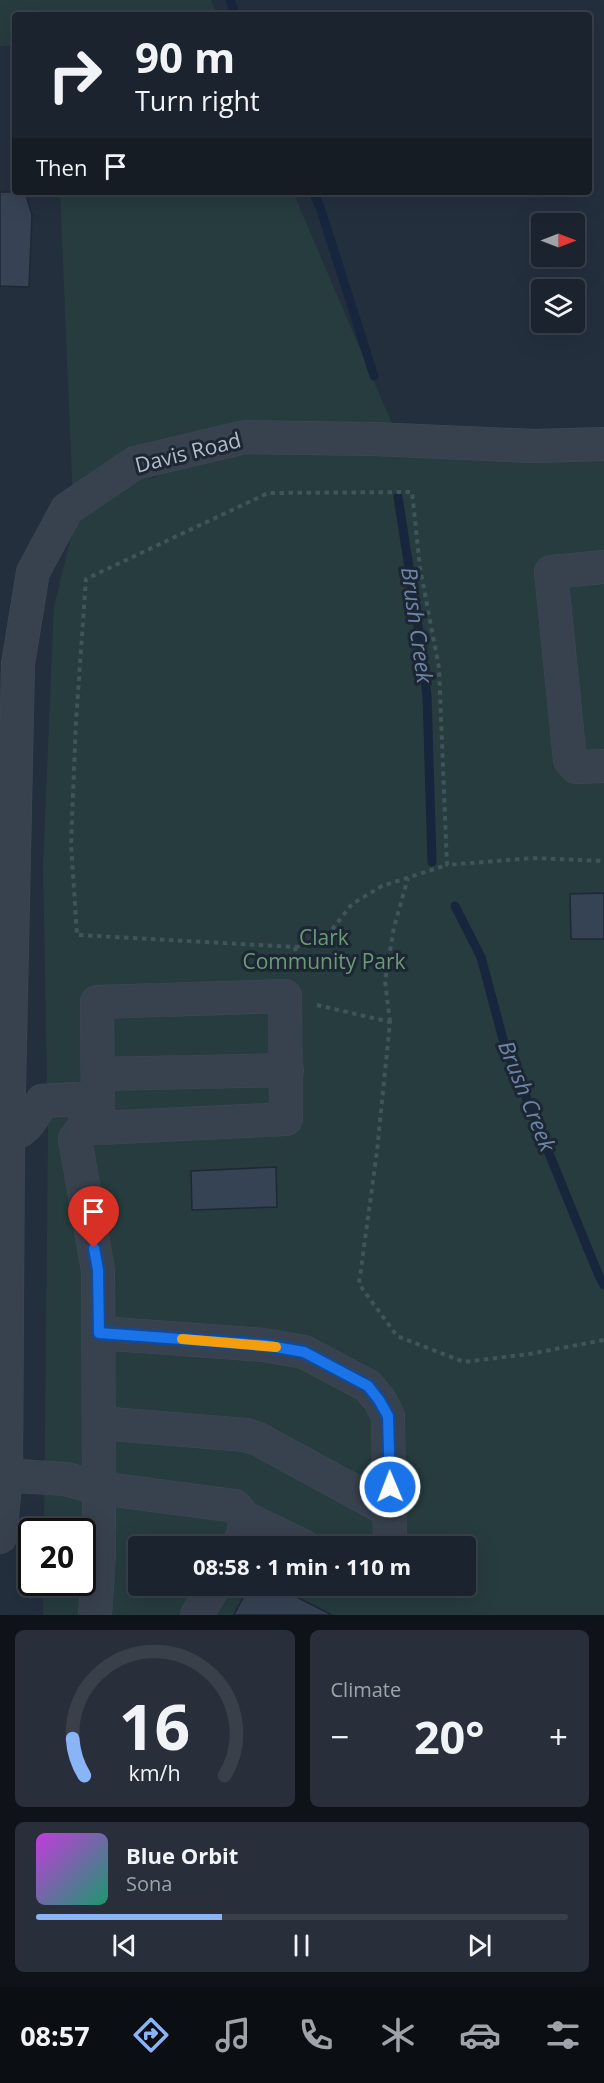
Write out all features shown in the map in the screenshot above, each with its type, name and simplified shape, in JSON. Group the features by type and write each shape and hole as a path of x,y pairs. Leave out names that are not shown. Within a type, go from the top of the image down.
{"street":[{"name":"Davis Road","path":"0,1538 12,1133 18,664 33,572 67,509 135,463 245,437 374,439 534,446 604,444"},
{"path":"604,567 551,573 570,760 576,767 604,766"},
{"path":"12,1133 42,1141 91,1126 286,1119 287,1070 298,990 97,1002 98,1074 91,1126 99,1333 99,1555 95,1615"},
{"path":"98,1074 287,1070"},
{"path":"99,1333 286,1348 304,1352 368,1386 388,1416 390,1536"},
{"path":"99,1423 246,1435 258,1439 390,1511"},
{"path":"3,1475 66,1479 99,1488 235,1506 241,1532 259,1536"},
{"path":"197,1615 208,1596"}],"path":[{"path":"447,865 439,668 420,568 412,492 268,493 86,579 76,721 71,844 77,935 295,946 320,945 352,904 382,886 447,865 533,858 604,861"},
{"path":"408,878 394,927 385,981 390,1022 377,1151 359,1284 397,1336 464,1362 529,1354 604,1340"},
{"path":"295,946 298,990 390,1022"}],"green space":[{"path":"0,0 211,0 216,12 12,12 12,46 0,46"},
{"name":"Clark Community Park","path":"60,195 294,195 393,426 232,426 148,480 245,437 604,444 604,1615 43,1615 43,1596 96,1596 96,1518 44,1518 48,1135 43,866 54,606 74,525"}],"building":[{"path":"0,192 12,192 12,195 26,195 32,215 29,287 0,286"},
{"path":"604,893 604,939 571,939 570,894"},
{"path":"276,1167 277,1207 192,1210 191,1171"},
{"path":"244,1596 295,1596 332,1615 234,1615"}],"waterway":[{"name":"Brush Creek","path":"230,0 235,12"},
{"name":"Brush Creek","path":"314,195 374,376"},
{"name":"Brush Creek","path":"398,497 427,696 432,862"},
{"name":"Brush Creek","path":"455,906 481,957 504,1043 604,1285"}],"slow traffic":[{"path":"182,1339 276,1347"}],"route":[{"path":"94,1248 98,1270 99,1333 286,1348 304,1352 368,1386 388,1416 390,1487"}]}
